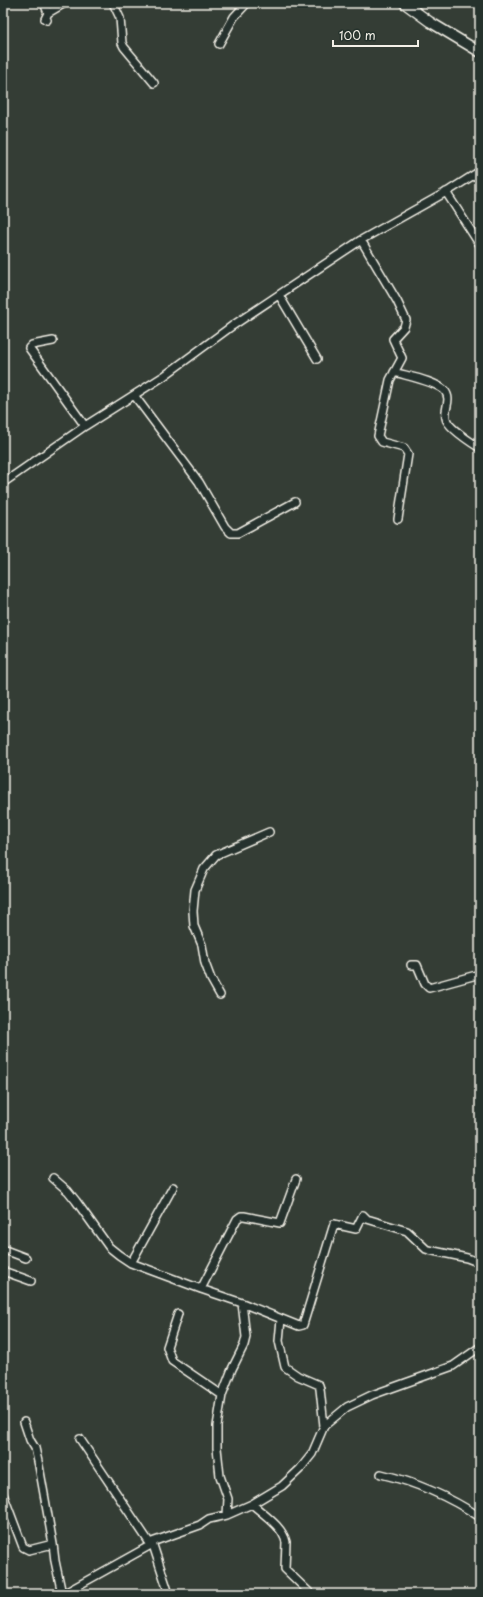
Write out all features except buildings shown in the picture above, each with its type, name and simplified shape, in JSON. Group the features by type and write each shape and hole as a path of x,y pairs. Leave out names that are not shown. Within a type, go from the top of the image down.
{"main road":[{"path":"404,3 430,22 480,52"}],"street":[{"path":"44,3 47,16 65,3"},
{"path":"113,3 120,18 122,43 124,47 154,83"},
{"path":"219,44 234,17 247,3"},
{"path":"3,483 84,426 134,395 192,356 232,326 361,240 480,171"},
{"path":"446,192 480,245"},
{"path":"361,240 397,301 406,320 404,327 393,339 402,358 394,372 389,386 378,436 382,442 404,448 408,454 398,519"},
{"path":"279,295 317,359"},
{"path":"53,340 32,345 29,348 84,426"},
{"path":"394,372 435,384 444,390 448,395 449,401 446,420 457,431 480,448"},
{"path":"134,395 199,482 231,533 238,533 296,502"},
{"path":"220,995 211,979 205,963 202,945 194,926 194,890 204,869 216,855 269,832"},
{"path":"411,965 416,965 424,984 429,988 480,974"},
{"path":"53,1178 76,1200 109,1246 131,1263 201,1290 242,1303 299,1326 303,1325 333,1225 336,1223 356,1229 363,1215 367,1219 407,1231 426,1248 467,1258 480,1263"},
{"path":"201,1290 237,1219 244,1216 280,1223 296,1179"},
{"path":"131,1263 173,1187"},
{"path":"4,1250 26,1258"},
{"path":"3,1271 31,1282"},
{"path":"227,1515 228,1499 220,1476 217,1448 217,1426 222,1395 232,1369 244,1345 246,1337 242,1303"},
{"path":"178,1314 167,1348 172,1361 222,1395"},
{"path":"281,1319 279,1341 285,1367 298,1376 319,1385 324,1426"},
{"path":"24,1422 30,1440 35,1448 55,1561 63,1594 151,1544 200,1525 209,1519 227,1515 252,1504 282,1486 300,1469 312,1454 324,1426 347,1406 372,1395 454,1366 480,1347"},
{"path":"80,1439 151,1544 169,1594"},
{"path":"381,1474 401,1479 461,1505 480,1517"},
{"path":"3,1494 23,1547 29,1550 53,1544"},
{"path":"252,1504 278,1527 286,1542 285,1569 311,1594"}]}
